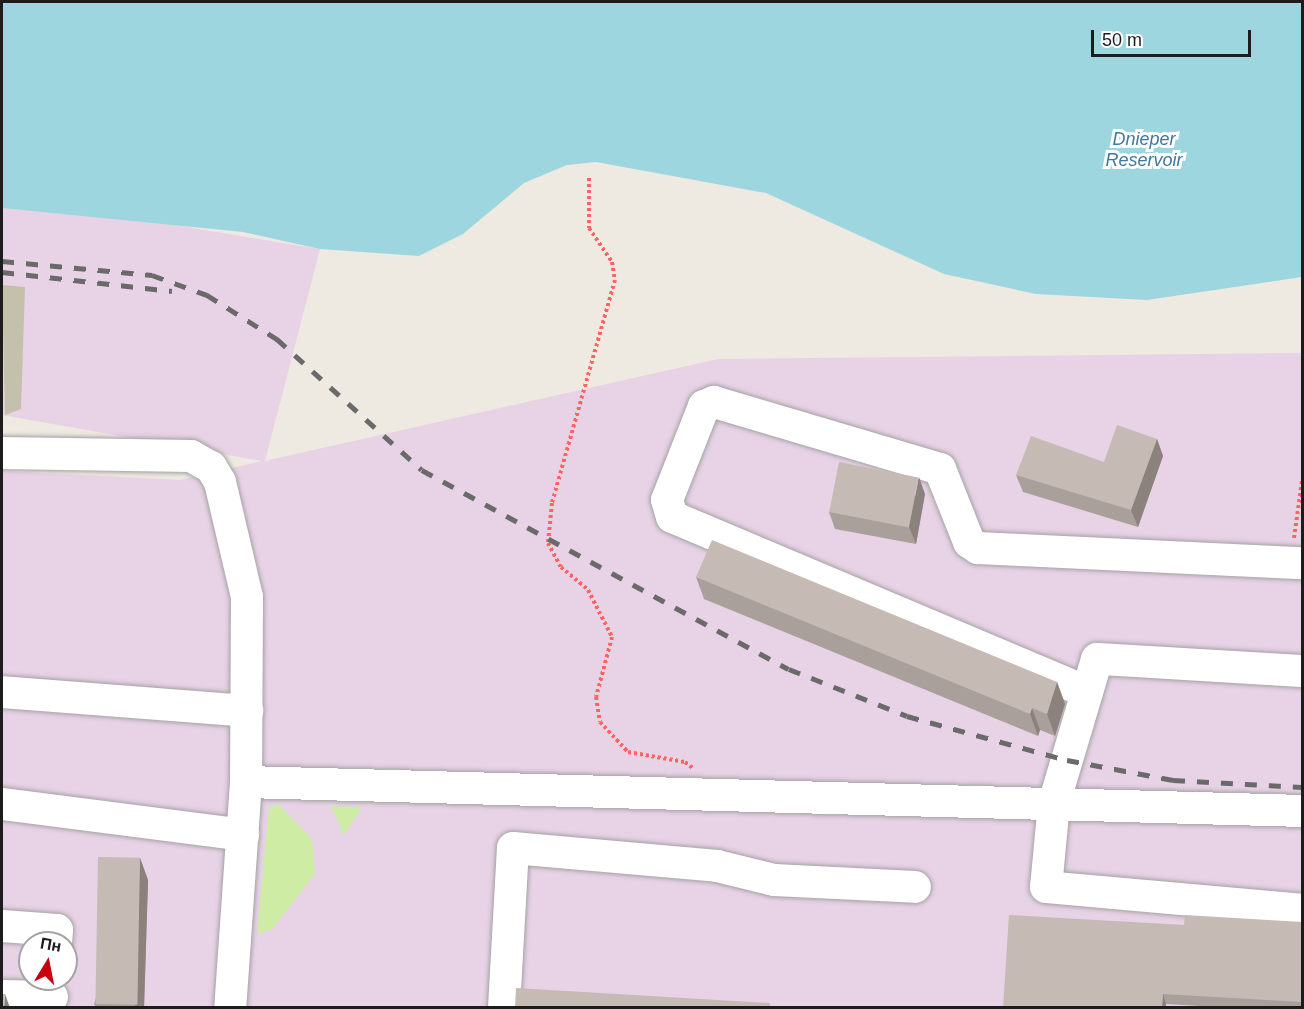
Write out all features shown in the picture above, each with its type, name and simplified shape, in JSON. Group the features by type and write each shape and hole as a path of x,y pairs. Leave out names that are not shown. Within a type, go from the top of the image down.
{"street":[{"path":"1087,692 672,516 667,500 704,406 714,402 940,469 969,542 978,548 1297,563"},
{"path":"2,453 191,456 211,467 220,482 247,597 246,782 230,1008"},
{"path":"1302,671 1097,659 1054,803 1046,887 1302,910"},
{"path":"2,692 247,711"},
{"path":"246,782 1302,811"},
{"path":"2,804 243,835"},
{"path":"504,1008 513,848 717,866 774,880 915,887"},
{"path":"2,927 57,931"},
{"path":"2,996 52,994"}],"path":[{"path":"589,177 589,228 612,262 615,280 552,503 548,543 561,567 588,590 612,637 596,697 600,722 628,753 685,762 698,773 704,794"},
{"path":"1297,563 1302,482"}],"shaded area":[{"path":"2,208 150,221 320,249 265,461 718,359 1302,353 1302,1007 2,1007 2,471 180,480 262,461 2,415"},
{"path":"2,285 25,287 21,409 5,415"}],"green space":[{"path":"278,804 312,839 315,874 272,929 257,934 269,808"},
{"path":"330,806 362,807 343,836 338,820"}],"water":[{"name":"Dnieper Reservoir","path":"2,2 1302,2 1302,277 1147,300 1036,294 944,274 766,193 596,162 567,165 524,183 463,234 419,256 320,249 243,232 2,208"}],"building":[{"path":"1117,425 1157,439 1131,510 1016,475 1031,436 1104,462"},
{"path":"839,462 919,477 909,528 829,512"},
{"path":"712,540 1057,682 1047,714 1032,708 1030,714 696,577"},
{"path":"98,857 140,858 137,1005 95,1004"},
{"path":"1009,915 1184,925 1185,915 1302,922 1302,1002 1163,994 1162,1008 1003,1008"},
{"path":"516,988 770,1003 770,1008 515,1008"},
{"path":"2,994 5,994 4,1008 2,1008"}],"railway":[{"path":"2,261 152,275 207,295 277,339 422,470 789,669 907,716 1067,760 1173,780 1302,787"},
{"path":"2,272 172,291"}]}
